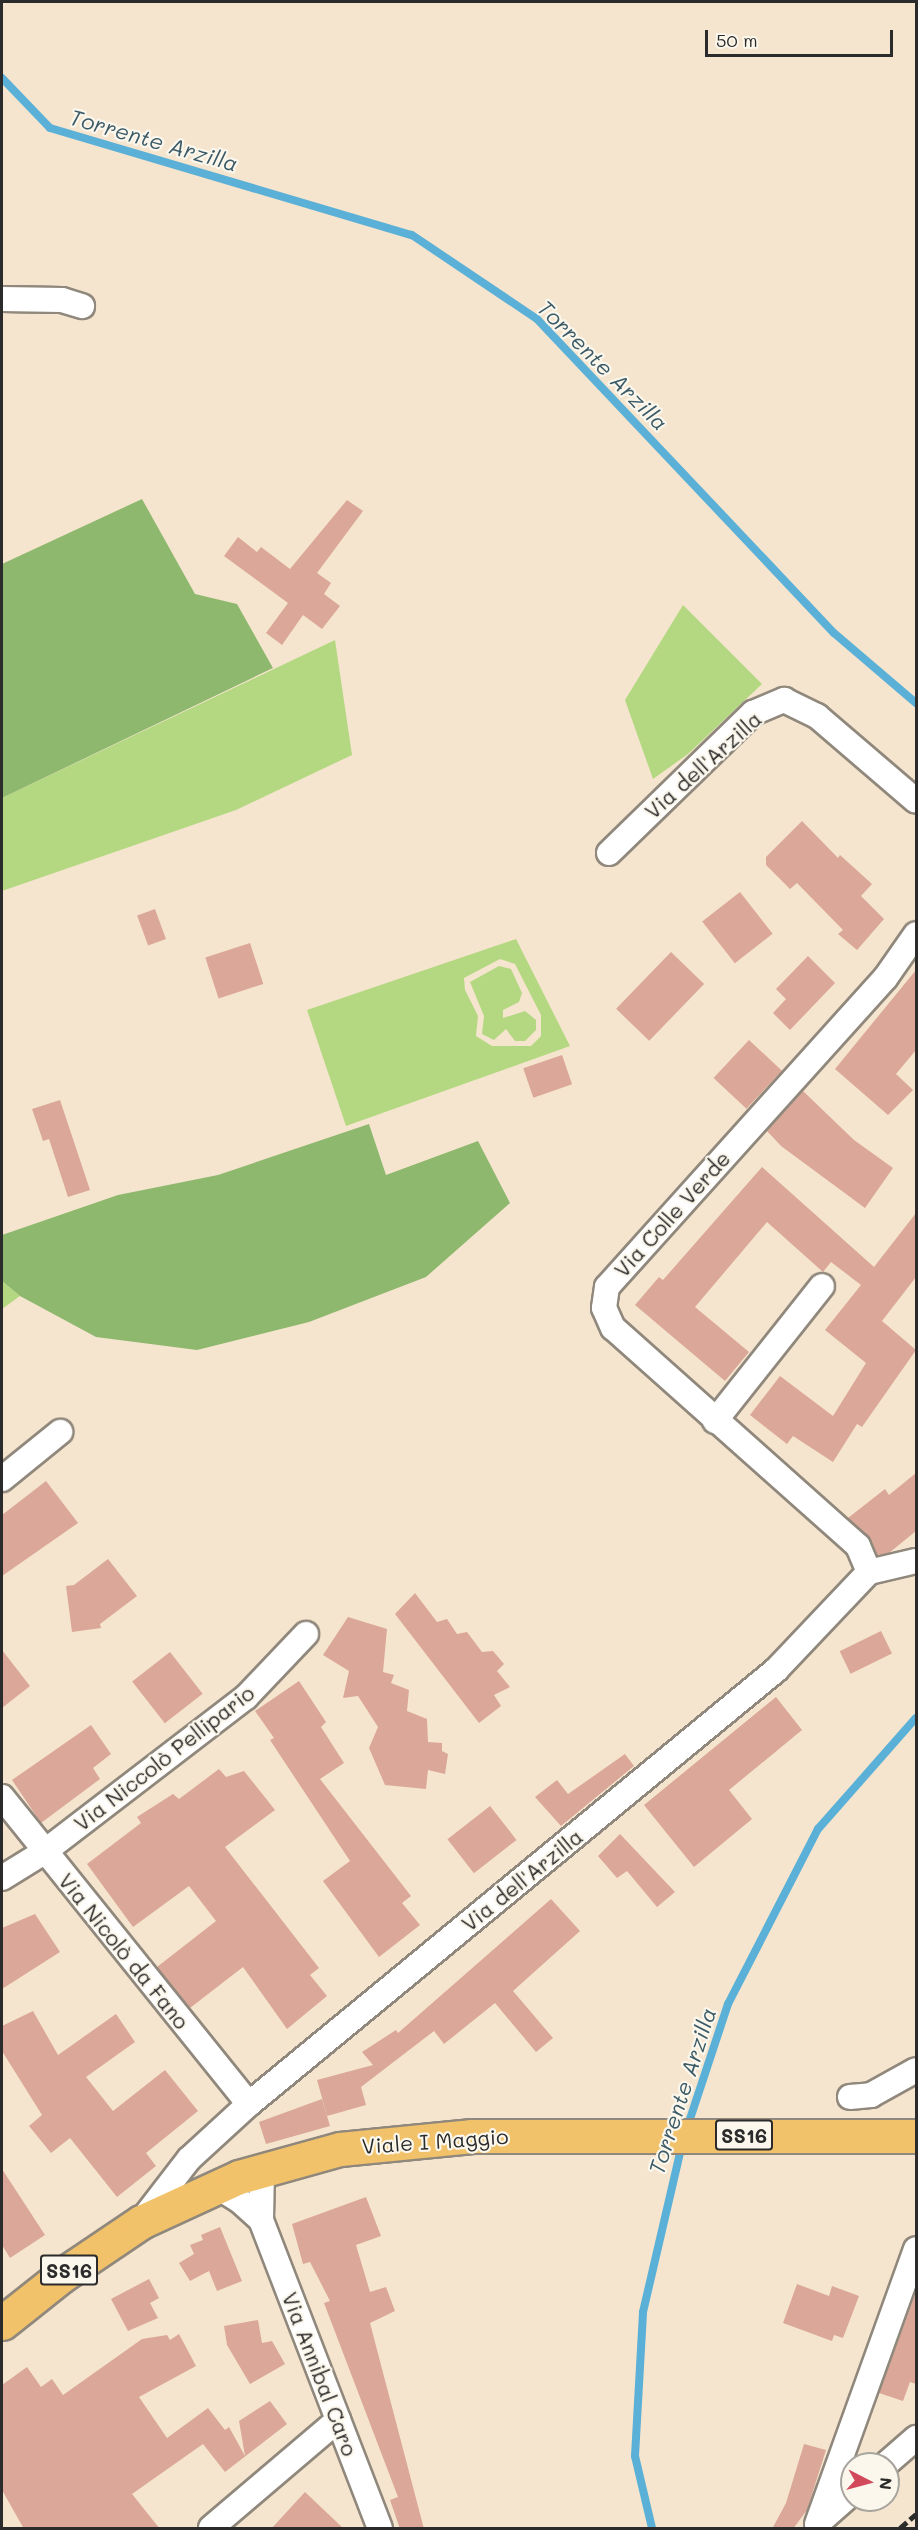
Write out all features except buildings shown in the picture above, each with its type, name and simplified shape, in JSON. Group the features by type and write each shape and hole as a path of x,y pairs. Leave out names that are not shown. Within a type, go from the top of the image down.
{"main road":[{"name":"Viale I Maggio","path":"2,2324 68,2271 141,2222 216,2186 262,2168 379,2143 572,2134 916,2136"}],"street":[{"path":"2,299 62,300 82,306"},
{"name":"Via dell'Arzilla","path":"609,853 753,713 784,700 817,716 916,801"},
{"name":"Via Colle Verde","path":"869,1572 858,1546 613,1328 604,1308 607,1287 886,977 916,934"},
{"path":"715,1420 822,1286"},
{"path":"2,1479 60,1432"},
{"path":"869,1572 916,1561"},
{"name":"Via dell'Arzilla","path":"141,2222 189,2159 249,2104 776,1670 869,1572"},
{"name":"Via Niccolò Pellipario","path":"2,1878 44,1852 246,1697 306,1634"},
{"name":"Via Nicolò da Fano","path":"2,1797 249,2104"},
{"path":"850,2097 871,2095 916,2070"},
{"name":"Via Annibal Caro","path":"262,2168 261,2220 380,2529"},
{"name":"Via Annibal Caro","path":"216,2186 240,2201 261,2220"},
{"path":"842,2452 916,2249"},
{"path":"211,2529 338,2420"},
{"path":"900,2452 916,2438"},
{"path":"840,2458 816,2524 840,2503"}],"green space":[{"path":"142,499 195,594 237,604 273,668 2,798 2,564"},
{"path":"683,605 762,684 688,754 653,779 625,700"},
{"path":"335,640 352,755 236,810 2,891 2,798"},
{"path":"516,939 570,1046 346,1126 307,1010","holes":["500,959 515,964 541,1015 541,1036 531,1046 492,1046 476,1036 478,1016 465,990 464,978"]},
{"path":"499,966 511,969 522,993 519,1002 503,1010 503,1018 525,1011 536,1020 536,1030 525,1041 515,1041 506,1029 494,1040 482,1034 484,1016 470,982"},
{"path":"369,1124 386,1175 478,1141 510,1203 426,1277 309,1322 197,1350 96,1337 20,1296 2,1281 2,1235 118,1195 218,1175"},
{"path":"2,1281 20,1296 2,1309"}],"waterway":[{"name":"Torrente Arzilla","path":"2,78 50,128 412,235 537,319 834,633 916,703"},
{"name":"Torrente Arzilla","path":"687,2128 728,2004 818,1829 916,1718"},
{"name":"Torrente Arzilla","path":"652,2528 635,2456 643,2312 682,2145"}],"railway":[{"path":"900,2528 916,2514"}]}
